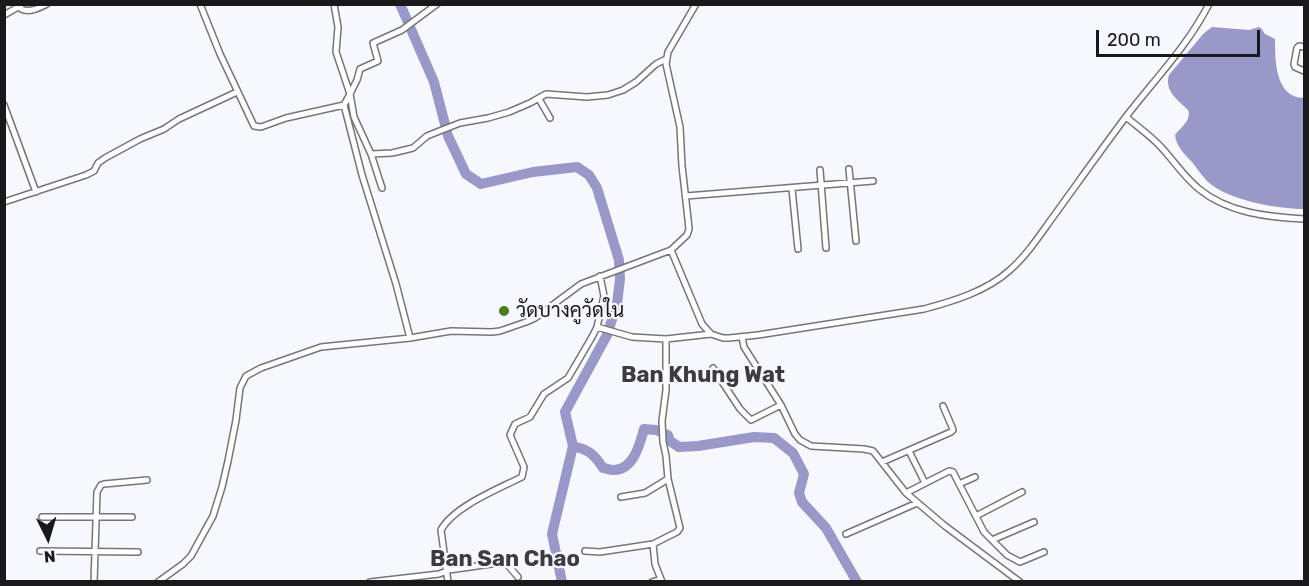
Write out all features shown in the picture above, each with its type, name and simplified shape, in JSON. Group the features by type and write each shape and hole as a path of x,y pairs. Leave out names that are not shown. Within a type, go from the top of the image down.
{"street":[{"path":"4,15 20,5 23,10 31,11 47,4"},
{"path":"200,4 220,54 254,126 344,105"},
{"path":"334,4 338,34 336,52 350,94 354,117 371,154 382,188"},
{"path":"410,338 344,105 360,69 378,61 373,43 402,30 437,4"},
{"path":"158,582 191,556 213,516 228,461 240,388 246,376 261,368 321,347 410,338 451,331 492,332 512,327 535,318 581,284 671,250 687,235 689,229 678,117 666,69 666,59 696,4"},
{"path":"599,328 632,337 666,339 711,334 729,338 742,337 924,309 966,296 997,280 1010,271 1031,247 1126,117 1184,46 1209,4"},
{"path":"1305,47 1297,48 1294,64 1295,67 1305,71"},
{"path":"371,154 392,153 413,148 427,136 454,125 509,112 546,94 587,98 608,95 636,82 656,64 666,59"},
{"path":"4,202 86,175 94,171 98,163 105,158 164,129 178,119 237,92"},
{"path":"539,99 550,118"},
{"path":"4,105 36,192"},
{"path":"1126,117 1155,140 1193,184 1210,197 1247,212 1305,219"},
{"path":"849,169 856,241"},
{"path":"820,170 826,248"},
{"path":"686,196 873,182"},
{"path":"792,189 798,249"},
{"path":"671,250 698,315 711,334"},
{"path":"448,582 441,530 445,523 474,501 522,477 524,467 510,435 515,424 530,417 544,394 568,378 599,328 604,296 600,276"},
{"path":"742,337 744,347 800,440 811,446 873,451 906,493 917,503 1020,582"},
{"path":"585,551 600,552 653,544 677,532 680,528 668,479 663,439 666,339"},
{"path":"713,368 740,409 752,420 781,405"},
{"path":"882,462 951,432 953,430 943,406"},
{"path":"909,451 925,483"},
{"path":"906,493 949,471 953,472 984,532 1007,555 1020,562 1044,552"},
{"path":"959,484 975,477"},
{"path":"621,497 645,493 668,479"},
{"path":"94,582 97,492 104,484 147,480"},
{"path":"976,516 1022,492"},
{"path":"846,534 917,503"},
{"path":"42,518 132,517"},
{"path":"992,540 1034,522"},
{"path":"652,582 662,580 655,564 653,544"},
{"path":"40,551 138,552"},
{"path":"1000,566 1007,555"},
{"path":"370,582 505,562 518,577"}],"water":[{"path":"1212,27 1249,30 1259,27 1265,34 1275,39 1275,57 1282,85 1287,92 1304,98 1304,209 1253,202 1216,188 1207,181 1177,143 1175,135 1189,114 1170,90 1169,75 1203,34"}],"waterway":[{"path":"400,4 434,82 448,136 466,174 481,184 533,172 577,167 589,175 597,188 619,260 620,279 617,304 607,335 565,412 573,446 552,534 562,582"},
{"path":"573,446 591,453 603,468 613,470 620,469 631,461 638,449 644,429 656,430 668,435 670,441 679,447 754,437 774,438 793,453 804,474 799,493 802,502 826,528 857,582"}],"place":[{"name":"วัดบางคูวัดใน","path":"504,311"}],"district":[{"name":"Ban Khung Wat","path":"703,376"},
{"name":"Ban San Chao","path":"505,560"}]}
